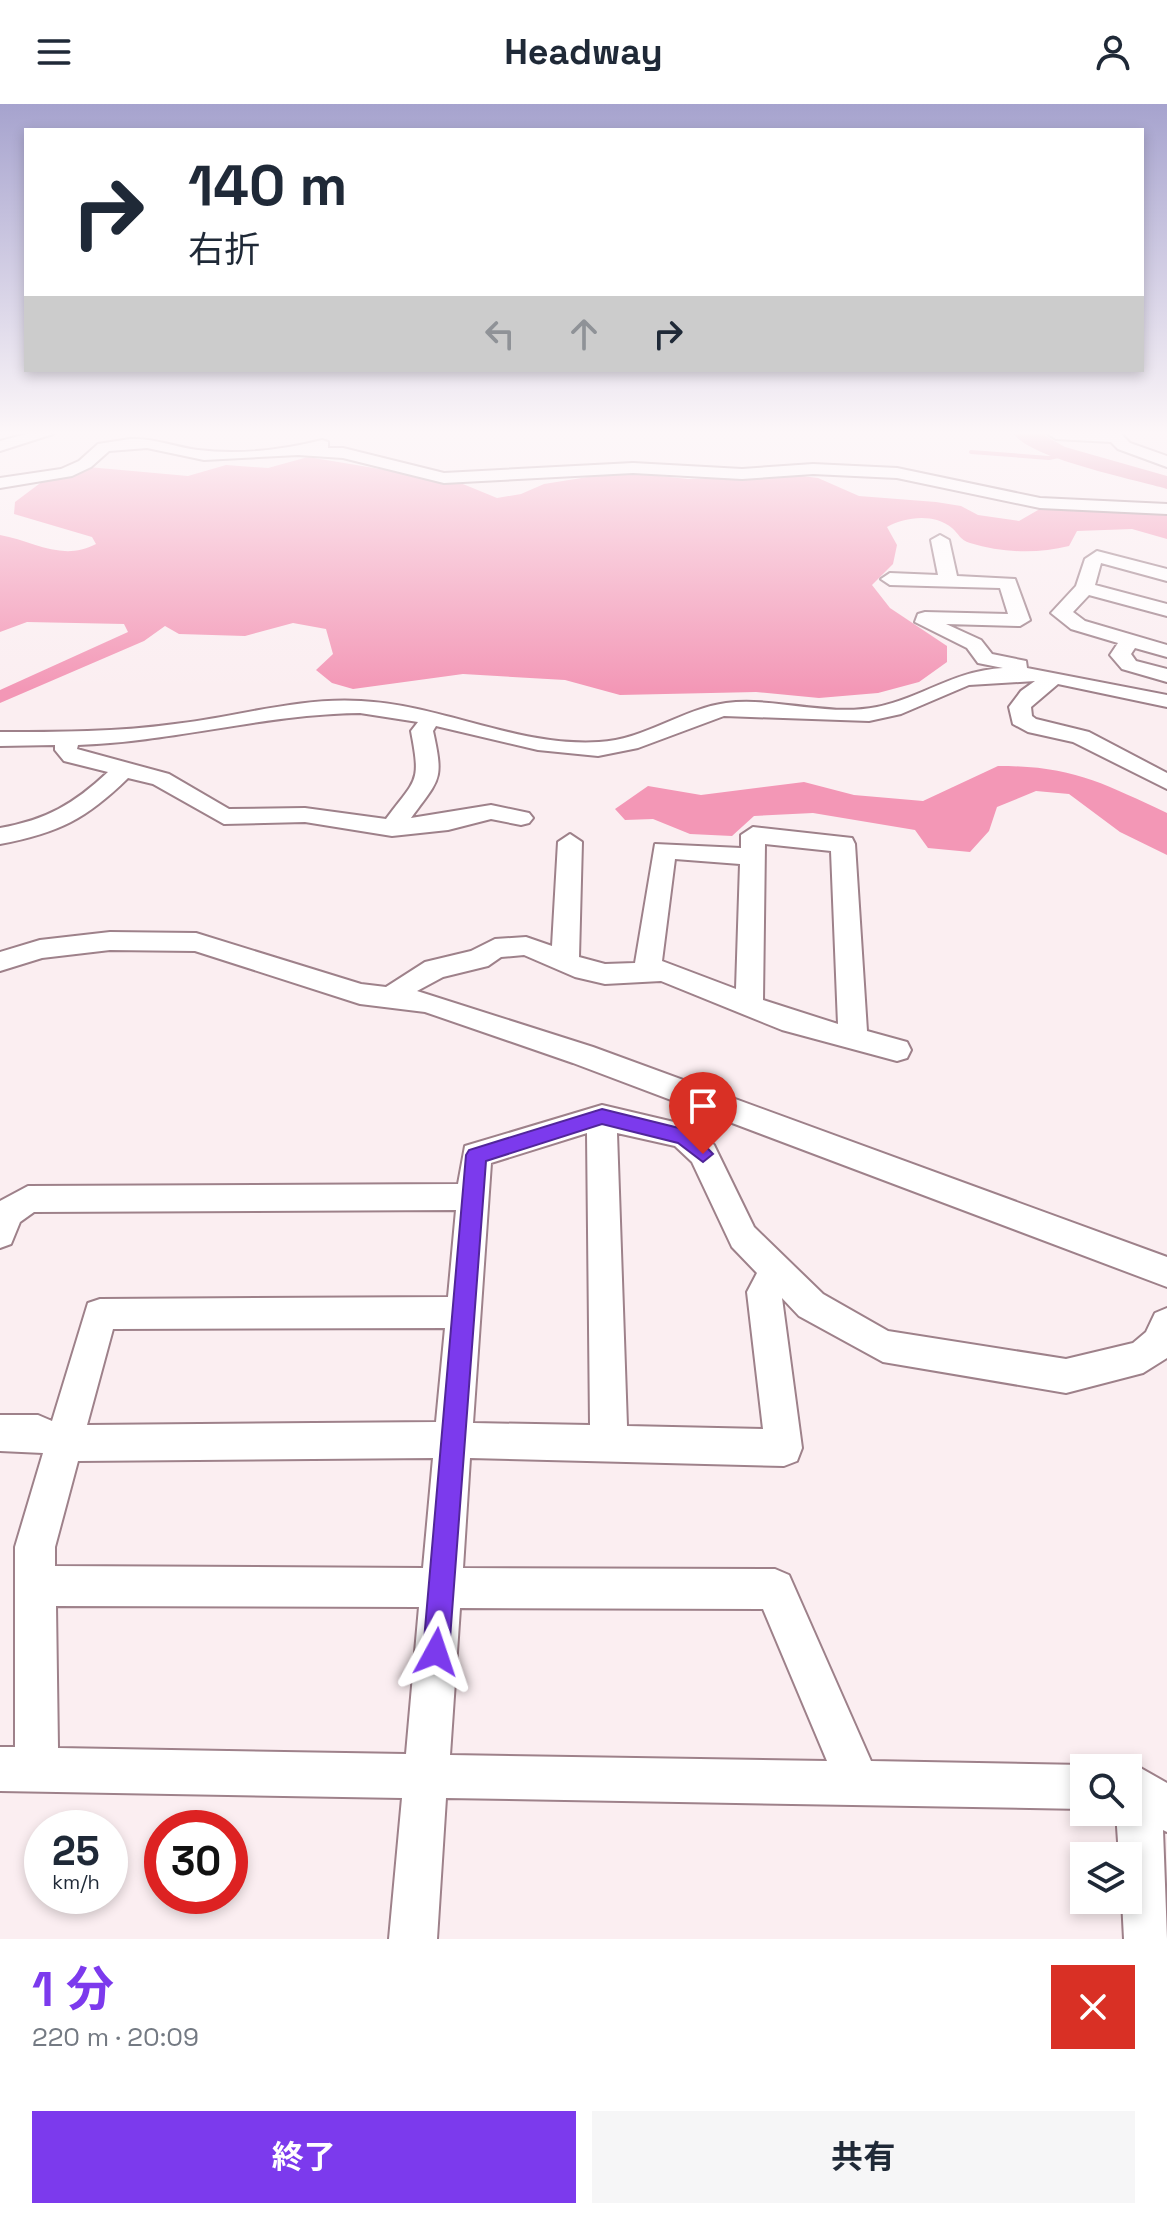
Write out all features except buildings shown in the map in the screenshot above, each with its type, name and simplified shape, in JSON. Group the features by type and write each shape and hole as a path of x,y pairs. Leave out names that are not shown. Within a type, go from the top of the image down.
{"street":[{"path":"940,540 949,581"},
{"path":"1167,575 1097,556 1091,563 1085,588 1064,606 1061,613 1066,619 1167,651"},
{"path":"890,579 1008,583 1020,620 925,618 925,622 974,644 985,659 996,663 1081,674 1123,686 1125,692"},
{"path":"1085,588 1167,610"},
{"path":"1130,640 1120,655 1129,665 1167,676"},
{"path":"0,739 67,739 178,730 312,709 372,708 431,718 532,742 601,749 658,735 722,711 753,708 839,716 872,715 966,679 998,674 1054,678 1167,701"},
{"path":"1054,678 1028,695 1020,707 1021,719 1032,728 1079,736 1167,782"},
{"path":"392,828 428,779 430,770 422,731 431,718"},
{"path":"67,739 66,750 72,756 161,779 224,817 305,815 392,828 448,822 491,812 521,818"},
{"path":"0,836 45,829 65,822 122,771"},
{"path":"749,1007 753,835 843,844 853,1039"},
{"path":"565,963 570,842"},
{"path":"647,972 665,843 752,857"},
{"path":"0,962 40,949 110,941 196,942 360,994 427,1002 583,1055 1167,1272"},
{"path":"392,998 407,984 435,969 479,959 495,948 510,945 539,948 565,963 605,974 663,971 792,1023 897,1050"},
{"path":"602,1117 609,1444"},
{"path":"413,1939 476,1155 602,1117 684,1136 703,1154 743,1237 811,1305 883,1346 1066,1376 1143,1357 1159,1343 1167,1324"},
{"path":"0,1234 7,1214 28,1199 473,1197"},
{"path":"0,1433 38,1433 64,1443 453,1440 784,1448 764,1292 777,1270"},
{"path":"464,1312 100,1314 35,1547 35,1586 18,1769 1070,1787"},
{"path":"35,1586 775,1589 858,1783"},
{"path":"1148,1939 1150,1792"}],"shaded area":[{"path":"33,520 908,520 887,527 897,545 893,564 872,585 890,608 947,646 947,662 919,682 878,693 819,698 756,692 620,695 565,680 463,674 353,689 332,683 316,670 333,654 326,629 293,623 245,636 179,634 165,626 144,641 0,703 0,690 128,632 124,624 27,622 0,632 0,535 60,551 84,549 96,544 92,537"},
{"path":"937,520 1167,520 1167,539 1132,529 1077,531 1069,546 1045,550 995,549 962,539 952,528"},
{"path":"998,766 1047,769 1086,778 1167,813 1167,855 1120,832 1069,794 1036,791 997,807 989,831 970,852 928,848 915,830 813,813 754,816 732,836 690,834 653,819 625,820 615,809 648,786 701,795 804,782 854,795 923,801"}],"route":[{"path":"436,1652 476,1155 602,1117 684,1136 703,1154"}]}
